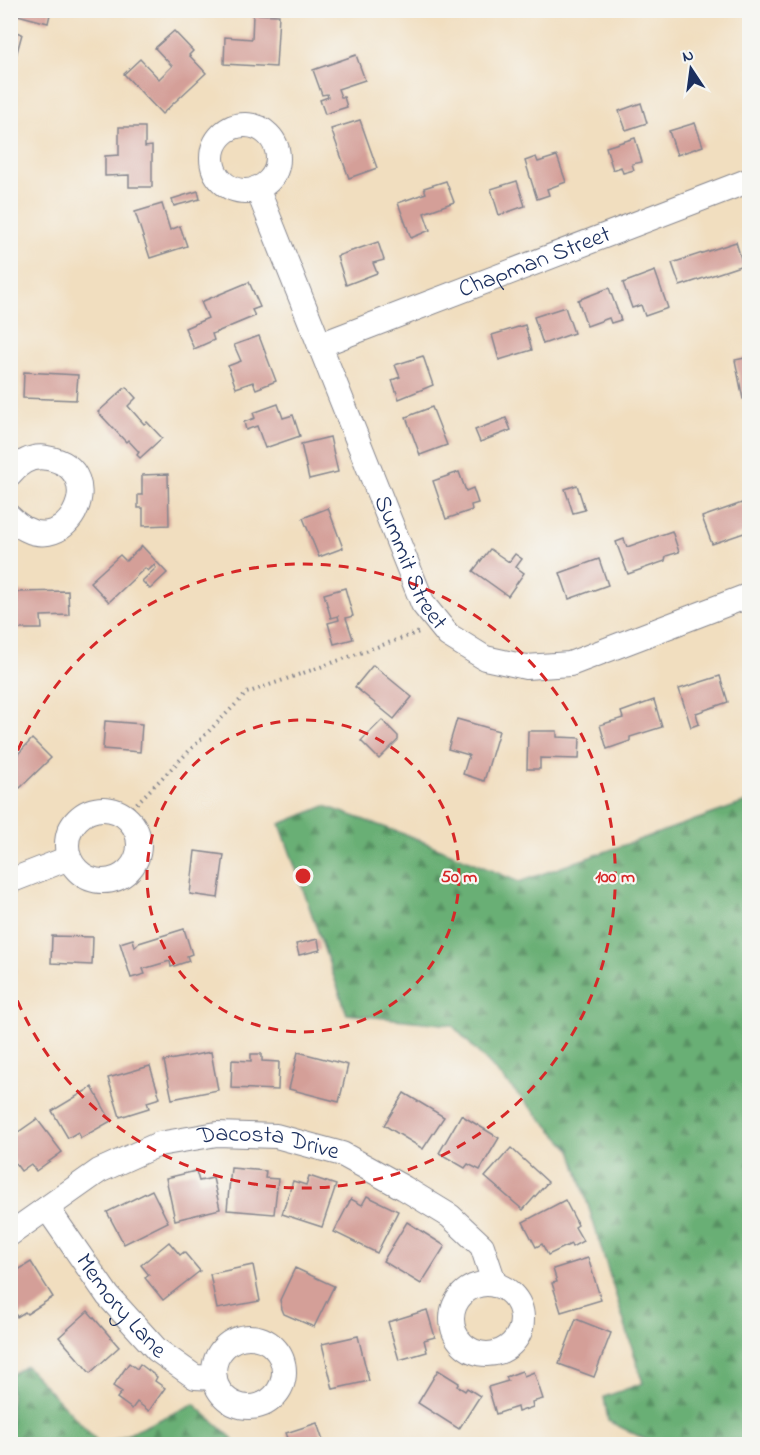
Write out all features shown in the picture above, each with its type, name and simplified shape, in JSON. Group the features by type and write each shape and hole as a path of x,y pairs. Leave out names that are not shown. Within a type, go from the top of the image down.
{"street":[{"name":"Chapman Street","path":"320,345 750,180"},
{"name":"Summit Street","path":"257,188 423,604 448,635 485,658 526,667 570,663 750,595"},
{"path":"10,474 21,463 32,458 45,457 57,460 68,467 76,477 80,490 75,515 55,531 42,533 30,531 19,526 10,517"},
{"path":"98,809 116,811 124,816 131,822 139,838 138,856 129,871 113,880 95,881 79,873 69,858 67,840 74,823 81,816 98,809"},
{"path":"10,881 69,858"},
{"name":"Dacosta Drive","path":"10,1234 99,1171 159,1144 217,1134 276,1136 342,1154 450,1216 483,1246 495,1285"},
{"name":"Memory Lane","path":"47,1208 108,1296 157,1350 195,1377 215,1378"}],"path":[{"path":"124,816 247,693 440,625"}],"green space":[{"path":"749,801 749,1444 655,1444 608,1421 604,1397 643,1383 571,1150 452,1025 347,1014 280,824 325,806 412,837 519,882"},
{"path":"26,1366 100,1444 11,1444 11,1375"},
{"path":"194,1404 232,1438 234,1444 106,1444"}],"building":[{"path":"10,10 51,10 48,23 10,13"},
{"path":"253,14 279,15 276,67 224,64 225,37 252,39"},
{"path":"10,30 22,34 11,74 10,74"},
{"path":"174,31 193,51 189,55 206,73 162,114 124,74 140,59 159,79 172,66 155,48"},
{"path":"356,55 365,80 338,89 347,107 325,114 320,100 328,97 327,94 322,95 313,70"},
{"path":"641,103 647,123 626,130 619,111"},
{"path":"360,120 377,168 349,178 331,129"},
{"path":"695,123 703,146 677,155 669,131"},
{"path":"119,127 145,127 145,147 152,146 152,187 129,187 129,175 105,176 105,156 119,155"},
{"path":"635,138 642,162 632,164 634,170 623,173 621,167 613,170 606,147"},
{"path":"557,156 566,182 547,189 549,195 537,199 525,161 536,157 538,162"},
{"path":"446,181 454,202 424,213 430,230 411,238 398,203 426,193 424,188"},
{"path":"517,181 525,206 499,215 491,189"},
{"path":"198,191 200,199 174,206 172,199"},
{"path":"162,204 170,230 180,226 187,246 150,258 135,212"},
{"path":"378,242 384,260 373,263 377,273 346,285 337,256"},
{"path":"736,242 743,265 680,286 672,263"},
{"path":"655,271 668,308 645,316 641,305 632,308 623,283"},
{"path":"249,282 260,307 252,310 255,316 212,334 214,340 194,349 185,328 208,318 201,302"},
{"path":"609,288 621,320 611,323 609,318 587,326 578,300"},
{"path":"565,307 574,333 543,344 534,317"},
{"path":"525,325 532,350 499,360 492,335"},
{"path":"259,336 276,381 256,389 253,382 236,388 228,366 241,361 234,345"},
{"path":"423,356 433,385 399,399 392,380 400,377 395,365"},
{"path":"750,357 750,398 743,399 735,360"},
{"path":"24,372 78,375 76,400 23,398"},
{"path":"126,387 136,398 128,406 144,424 147,422 162,438 140,458 137,455 139,452 128,440 126,442 98,412"},
{"path":"278,404 283,418 293,415 300,436 265,448 257,426 246,430 244,422 255,418 253,413"},
{"path":"432,407 447,445 420,455 406,417"},
{"path":"506,418 511,430 480,442 475,430"},
{"path":"330,437 338,472 309,479 301,444"},
{"path":"459,472 466,491 473,488 478,503 471,505 472,510 446,519 433,481"},
{"path":"168,474 169,525 143,526 143,508 138,508 138,495 142,495 142,475"},
{"path":"577,485 585,510 573,513 565,489"},
{"path":"742,503 750,524 750,531 712,544 702,517"},
{"path":"328,508 343,548 319,557 303,518"},
{"path":"672,531 679,552 666,556 665,561 628,574 616,542 624,539 627,547"},
{"path":"142,546 167,573 150,589 142,581 156,568 154,565 148,571 145,568 109,602 90,582 120,555 126,561"},
{"path":"490,549 509,562 515,554 522,559 516,567 524,573 508,596 473,571"},
{"path":"599,559 608,585 569,599 560,573"},
{"path":"345,588 353,616 346,618 353,639 334,644 328,623 339,620 338,616 331,618 324,594"},
{"path":"68,591 69,615 41,616 42,629 17,629 16,592"},
{"path":"373,665 412,697 394,719 355,687"},
{"path":"720,676 728,702 696,713 699,724 691,727 679,689"},
{"path":"654,700 662,727 630,737 630,741 607,749 600,725 623,718 621,712"},
{"path":"457,719 499,731 484,781 463,774 469,755 448,749"},
{"path":"382,720 398,736 398,740 379,759 361,741"},
{"path":"105,721 142,724 140,752 103,749"},
{"path":"528,731 557,731 557,737 580,738 579,759 540,758 540,769 527,769"},
{"path":"32,739 51,758 20,788 10,779 10,747 18,754"},
{"path":"195,851 224,855 218,898 190,894"},
{"path":"184,929 192,954 187,956 189,961 171,967 170,961 143,969 145,974 131,978 120,943 133,939 135,947 139,943"},
{"path":"52,936 93,937 92,965 51,963"},
{"path":"318,939 320,950 299,955 296,944"},
{"path":"10,954 17,971 10,973"},
{"path":"211,1052 218,1090 172,1099 164,1061"},
{"path":"298,1052 348,1065 339,1102 289,1089"},
{"path":"251,1054 262,1054 262,1061 279,1062 278,1090 231,1088 232,1060 251,1061"},
{"path":"150,1066 160,1098 147,1102 149,1108 120,1117 108,1078"},
{"path":"92,1087 111,1121 81,1138 78,1132 68,1138 52,1111"},
{"path":"404,1093 444,1117 423,1149 384,1125"},
{"path":"461,1115 499,1138 480,1170 468,1164 465,1168 439,1153"},
{"path":"37,1119 62,1152 36,1171 31,1164 21,1171 10,1156 10,1138"},
{"path":"511,1148 548,1182 523,1210 485,1177"},
{"path":"231,1168 266,1171 265,1178 278,1179 274,1214 227,1210"},
{"path":"196,1171 199,1181 213,1178 220,1209 175,1220 166,1178"},
{"path":"309,1176 336,1185 322,1227 282,1214 293,1181 306,1185"},
{"path":"152,1190 168,1222 124,1244 107,1212"},
{"path":"367,1196 398,1211 377,1253 334,1232 351,1199 362,1205"},
{"path":"565,1200 578,1225 575,1227 583,1241 548,1255 542,1244 536,1247 523,1222"},
{"path":"407,1222 445,1246 421,1284 383,1261"},
{"path":"169,1242 180,1255 184,1252 200,1271 163,1300 145,1278 149,1275 141,1265"},
{"path":"588,1258 601,1300 561,1312 552,1283 557,1282 553,1269"},
{"path":"31,1262 53,1297 27,1314 25,1312 17,1317 10,1306 10,1275"},
{"path":"253,1265 260,1301 217,1309 210,1274"},
{"path":"295,1268 334,1286 314,1327 284,1314 282,1309 280,1300"},
{"path":"427,1310 435,1337 424,1340 427,1352 399,1360 388,1322"},
{"path":"88,1311 119,1347 90,1373 59,1337"},
{"path":"576,1319 611,1333 594,1377 559,1364"},
{"path":"358,1336 369,1381 333,1389 322,1344"},
{"path":"129,1363 137,1369 140,1364 157,1377 155,1381 165,1388 149,1411 137,1402 132,1409 117,1398 122,1392 113,1386"},
{"path":"438,1370 459,1383 457,1386 465,1391 467,1388 480,1396 459,1429 418,1403"},
{"path":"522,1371 524,1376 534,1372 543,1399 532,1402 533,1407 518,1412 517,1407 496,1414 488,1387 508,1381 506,1377"},
{"path":"317,1423 324,1444 269,1444 288,1438 286,1433"}]}
